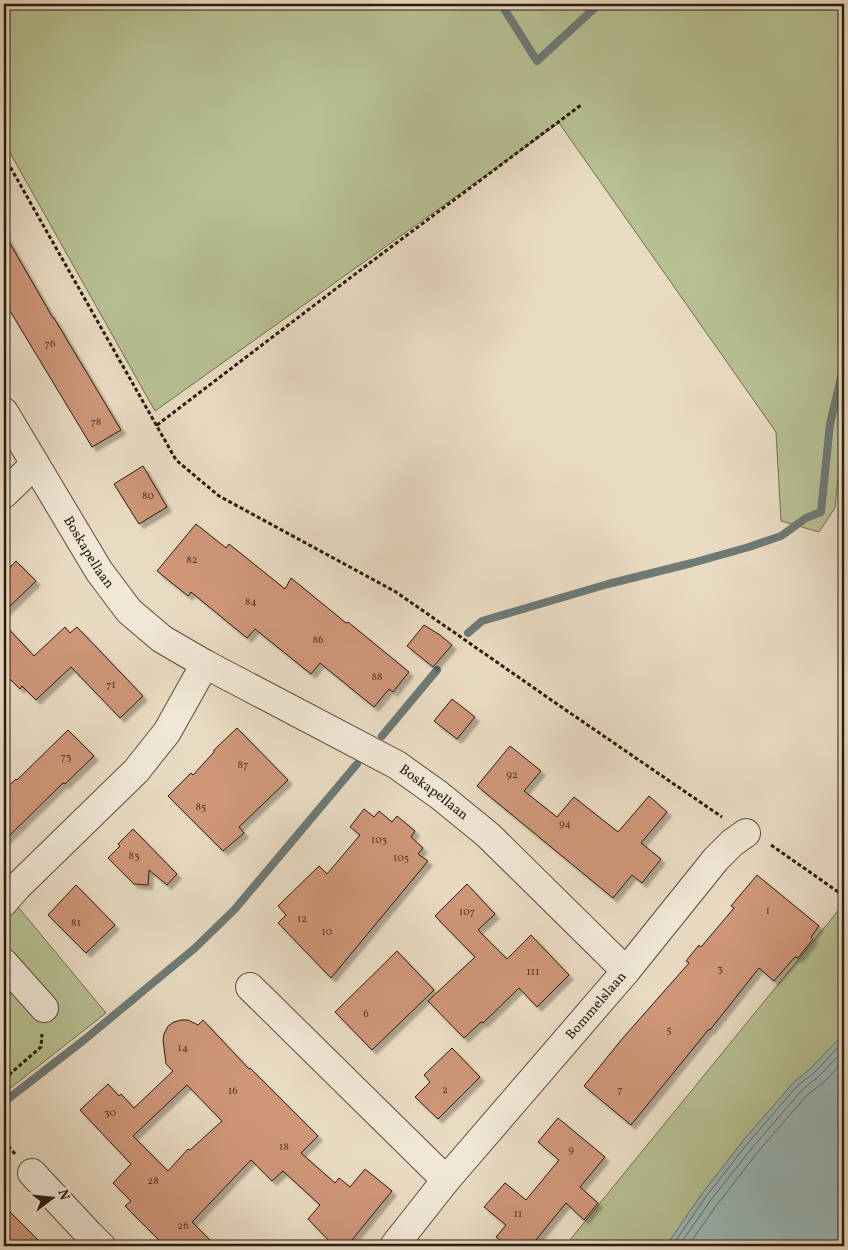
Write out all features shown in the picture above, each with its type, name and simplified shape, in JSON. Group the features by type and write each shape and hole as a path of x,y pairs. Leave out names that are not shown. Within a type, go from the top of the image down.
{"street":[{"name":"Boskapellaan","path":"4,412 99,572 128,611 162,639 205,664 397,765 439,795 488,835 626,971"},
{"path":"4,494 35,464"},
{"path":"4,902 136,771 167,732 205,664"},
{"name":"Bommelslaan","path":"394,1246 446,1180 626,971 716,859 732,843 746,833"},
{"path":"4,963 44,1008"},
{"path":"250,987 446,1180"},
{"path":"32,1174 101,1246"}],"path":[{"path":"157,425 370,262 581,105"},
{"path":"4,156 176,460 219,496 396,592 746,833 765,841 844,896"},
{"path":"4,1079 41,1047 44,1008"}],"green space":[{"path":"4,4 844,4 844,419 835,508 819,532 781,521 776,432 559,123 155,411 4,142"},
{"path":"4,890 106,1013 4,1093"},
{"path":"842,906 844,908 844,1034 810,1069 794,1082 743,1141 701,1195 666,1246 565,1246"}],"water":[{"path":"844,1034 844,1246 666,1246 701,1195 743,1141 794,1082 810,1069"}],"building":[{"path":"4,233 121,430 92,447 4,301"},
{"path":"143,466 167,507 139,524 114,484"},
{"path":"196,524 226,548 229,544 285,589 291,578 409,672 393,692 389,689 374,707 320,663 311,674 255,629 247,638 191,592 188,596 157,571"},
{"path":"16,561 36,581 4,612 4,574"},
{"path":"4,624 34,656 65,627 70,633 77,627 143,696 120,718 71,667 36,700 22,686 20,689 4,673"},
{"path":"424,625 452,645 433,667 407,646"},
{"path":"452,699 475,717 457,739 434,721"},
{"path":"237,728 288,780 239,827 244,833 223,851 168,796 191,773 193,775 214,750"},
{"path":"68,730 94,756 65,784 63,783 4,841 4,790 17,780"},
{"path":"510,746 541,771 524,791 557,817 574,797 618,832 649,796 667,812 641,843 661,859 642,883 632,875 613,898 477,786"},
{"path":"364,809 374,817 379,811 392,822 397,816 415,831 411,837 423,848 418,854 428,861 331,978 278,923 286,915 278,906 319,866 327,874 360,835 350,827"},
{"path":"133,829 177,874 167,885 149,870 148,885 134,884 108,858 120,846 118,844"},
{"path":"757,875 819,926 811,937 813,939 798,958 795,957 774,981 759,968 631,1125 584,1086 622,1039 689,963 686,961 699,945 701,947 734,908 731,906"},
{"path":"467,884 495,914 478,930 507,959 531,935 569,975 537,1007 519,988 483,1023 481,1022 464,1038 428,1001 475,957 435,916"},
{"path":"76,885 115,925 86,953 48,915"},
{"path":"397,951 434,990 372,1050 335,1012"},
{"path":"188,1020 198,1025 203,1020 249,1069 318,1136 301,1153 335,1183 339,1178 350,1187 365,1169 392,1191 347,1246 334,1246 308,1219 320,1205 283,1171 272,1181 251,1160 192,1222 216,1246 165,1246 125,1206 131,1201 113,1183 131,1164 80,1110 108,1084 134,1108 173,1071 166,1064 163,1040 168,1026 174,1022","holes":["187,1085 222,1121 190,1150 188,1149 168,1171 133,1136"]},
{"path":"452,1048 480,1077 438,1119 415,1097 430,1082 424,1075"},
{"path":"558,1118 605,1157 580,1187 598,1203 584,1220 566,1203 531,1246 508,1246 496,1237 506,1225 484,1207 505,1183 526,1200 559,1160 538,1142"},
{"path":"4,1206 44,1246 4,1246"}],"waterway":[{"path":"501,4 537,61 599,4"},
{"path":"468,633 482,621 608,584 749,547 781,536 806,518 821,512 830,424 844,365"},
{"path":"382,736 437,670"},
{"path":"4,1102 84,1040 195,948 235,909 357,764"}]}
